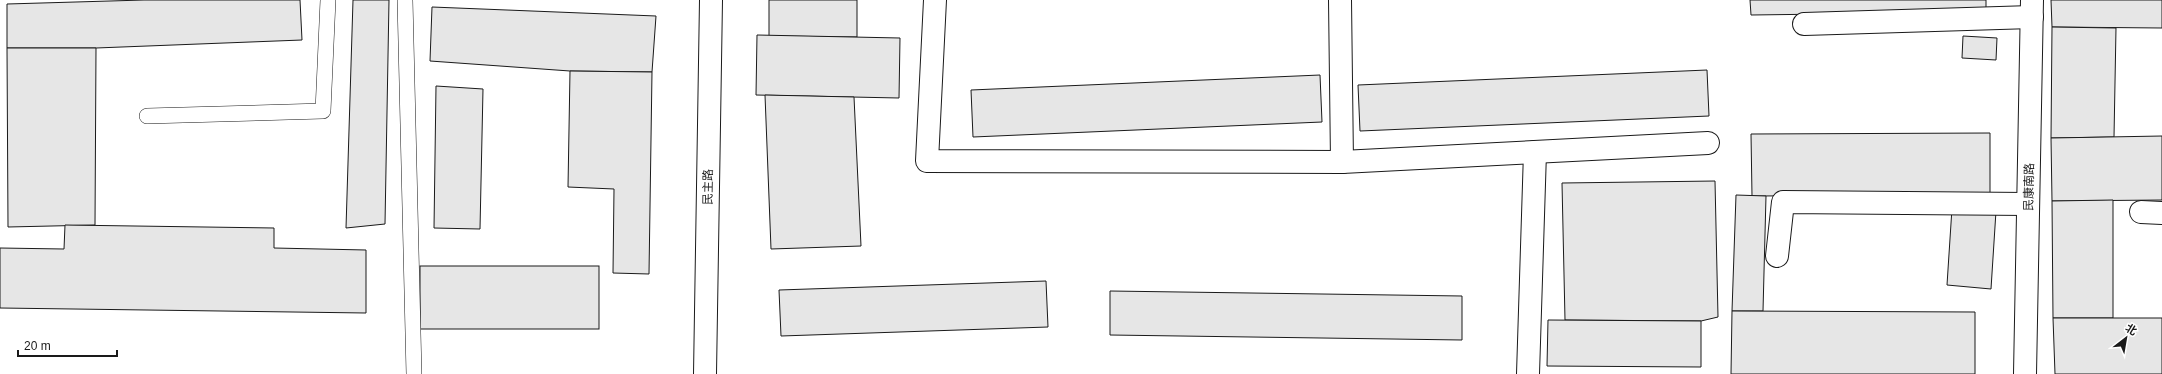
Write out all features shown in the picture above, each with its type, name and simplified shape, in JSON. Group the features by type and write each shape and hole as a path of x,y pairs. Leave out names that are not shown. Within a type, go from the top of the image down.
{"street":[{"name":"民主路","path":"705,374 712,0"},
{"path":"934,0 927,161 1342,162 1708,143"},
{"path":"1340,0 1342,162"},
{"path":"1804,24 2032,9"},
{"name":"民康南路","path":"2025,374 2032,9"},
{"path":"1528,374 1535,152"},
{"path":"1777,256 1783,202 2028,204"}],"lane":[{"path":"147,116 323,111 328,0"},
{"path":"405,0 414,374"}],"building":[{"path":"144,0 300,0 302,40 96,48 7,48 7,4"},
{"path":"353,0 389,0 385,224 346,228"},
{"path":"769,0 857,0 857,37 769,36"},
{"path":"1750,0 1986,0 1986,12 1751,15"},
{"path":"2051,0 2162,0 2162,28 2052,27"},
{"path":"432,7 656,16 652,72 570,71 430,61"},
{"path":"2052,27 2116,28 2114,137 2051,138"},
{"path":"757,35 900,38 899,98 756,95"},
{"path":"1963,36 1997,38 1996,60 1962,58"},
{"path":"7,48 96,48 95,225 8,227"},
{"path":"1707,70 1709,116 1360,131 1358,85"},
{"path":"570,71 652,72 649,274 613,273 614,189 568,187"},
{"path":"1320,75 1322,122 973,137 971,90"},
{"path":"436,86 483,89 480,229 434,228"},
{"path":"765,95 854,97 861,246 771,249"},
{"path":"1990,133 1990,195 1752,196 1751,134"},
{"path":"2162,136 2162,200 2052,201 2051,138"},
{"path":"1715,181 1718,317 1701,321 1565,320 1562,183"},
{"path":"1736,195 1766,196 1763,311 1732,311"},
{"path":"2113,200 2113,318 2053,318 2052,201"},
{"path":"1952,208 1996,211 1991,289 1947,285"},
{"path":"65,225 274,228 274,248 366,250 366,313 0,308 0,248 64,249"},
{"path":"420,266 599,266 599,329 420,329"},
{"path":"1046,281 1048,327 781,336 779,290"},
{"path":"1110,291 1462,296 1462,340 1110,335"},
{"path":"1732,311 1975,312 1975,374 1731,374"},
{"path":"2053,318 2162,318 2162,374 2055,374"},
{"path":"1548,320 1701,321 1701,367 1547,366"}]}
